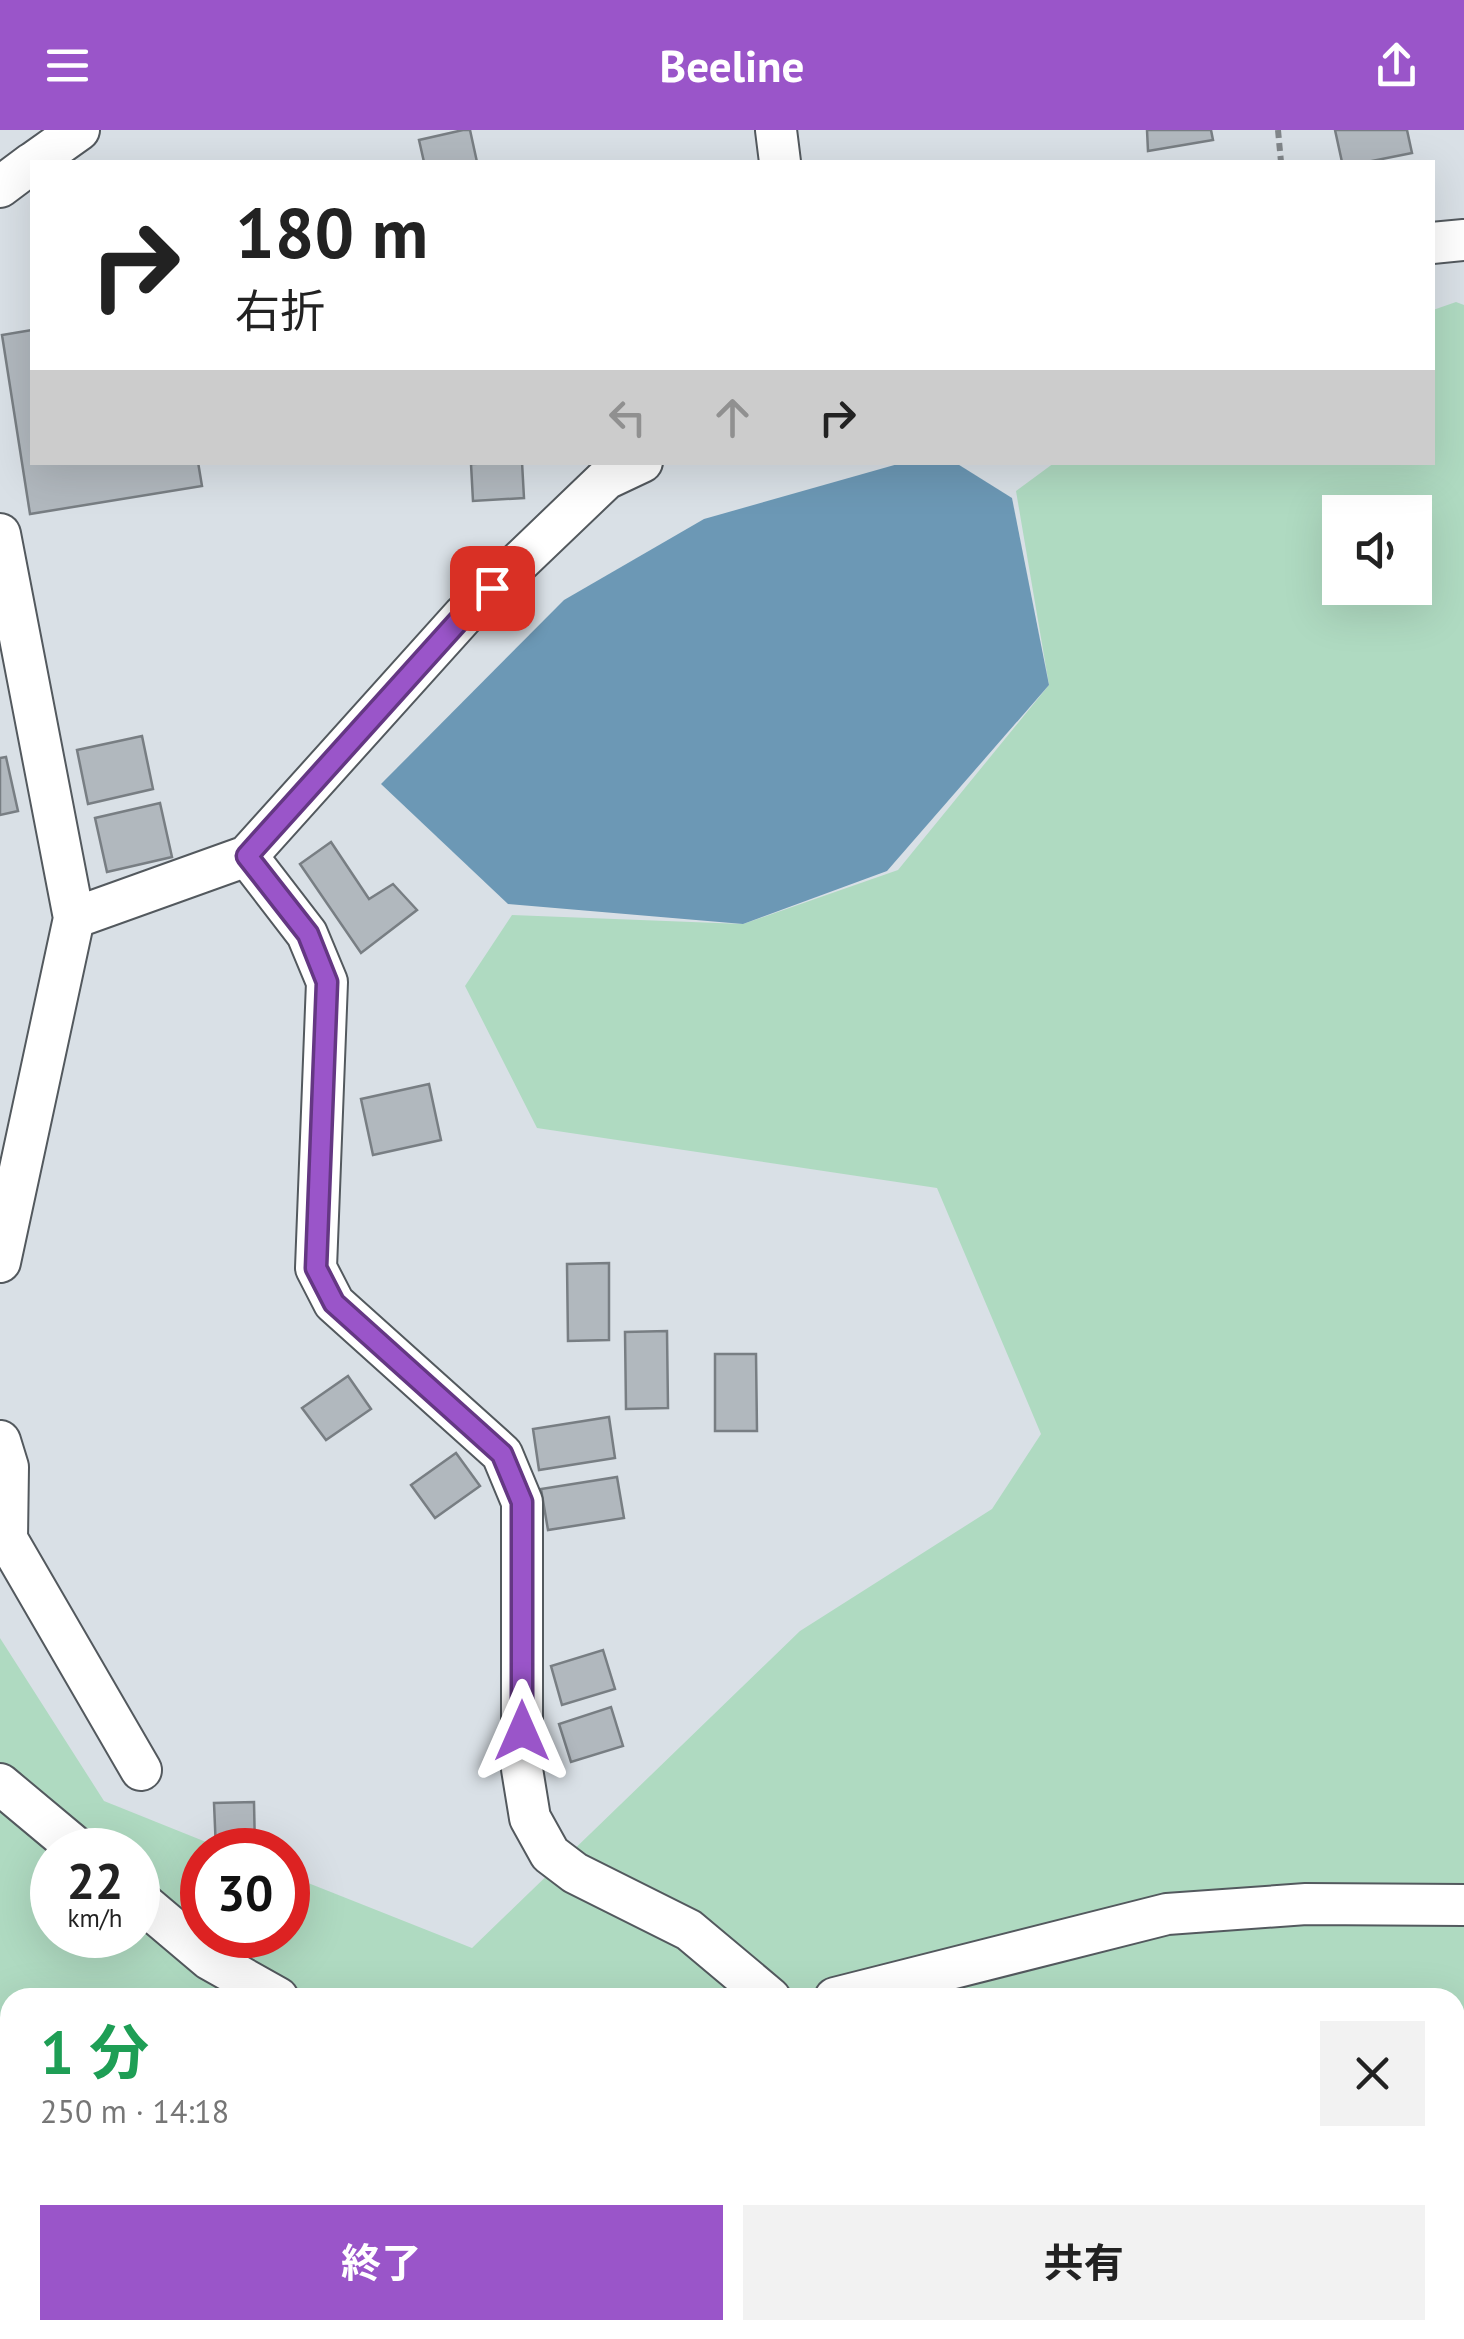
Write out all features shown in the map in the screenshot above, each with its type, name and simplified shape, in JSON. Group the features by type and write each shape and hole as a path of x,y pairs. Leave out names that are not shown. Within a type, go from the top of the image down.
{"street":[{"path":"37,160 79,130"},
{"path":"776,130 780,160"},
{"path":"0,186 30,165"},
{"path":"1435,243 1464,240"},
{"path":"74,918 247,856 463,616 606,479 636,465"},
{"path":"0,534 74,918 0,1262"},
{"path":"247,856 308,934 327,982 316,1268 334,1303 502,1454 522,1502 522,1769 530,1818 550,1854 575,1873 689,1930 758,1988"},
{"path":"0,1441 8,1467 7,1539 141,1770"},
{"path":"0,1784 53,1828"},
{"path":"875,1988 1167,1914 1306,1904 1464,1905"},
{"path":"160,1917 210,1959 261,1988"}],"path":[{"path":"1278,130 1281,160"}],"green space":[{"path":"1456,302 1464,305 1464,1988 0,1988 0,1638 104,1801 180,1832 180,1958 310,1958 310,1884 472,1948 800,1631 992,1509 1041,1434 937,1188 537,1128 465,986 512,915 743,924 898,870 1049,685 1016,491 1051,465 1435,465 1435,309"}],"water":[{"path":"894,465 959,465 1012,498 1049,685 887,871 743,924 508,904 381,784 564,600 704,519"}],"building":[{"path":"470,130 477,160 424,160 419,140"},
{"path":"1147,130 1211,130 1213,140 1148,151"},
{"path":"1335,130 1407,130 1412,153 1377,160 1342,160"},
{"path":"30,330 30,465 198,465 202,486 30,514 2,335"},
{"path":"471,465 522,465 524,498 473,501"},
{"path":"142,736 153,789 88,804 77,750"},
{"path":"6,757 18,811 0,815 0,758"},
{"path":"160,803 172,857 107,872 95,818"},
{"path":"331,842 369,899 393,884 417,910 361,953 300,864"},
{"path":"429,1084 441,1140 373,1155 361,1099"},
{"path":"609,1263 609,1340 568,1341 567,1264"},
{"path":"667,1331 668,1408 626,1409 625,1332"},
{"path":"715,1354 756,1354 757,1431 715,1431"},
{"path":"348,1376 371,1409 326,1440 302,1408"},
{"path":"609,1417 615,1458 539,1470 533,1429"},
{"path":"456,1453 480,1486 435,1518 411,1485"},
{"path":"617,1477 624,1518 548,1530 541,1489"},
{"path":"603,1650 615,1689 562,1705 551,1666"},
{"path":"611,1707 623,1746 571,1762 559,1724"},
{"path":"254,1802 255,1828 215,1828 214,1803"}],"route":[{"path":"492,588 247,856 308,934 327,982 316,1268 334,1303 502,1454 522,1502 522,1731"}]}
